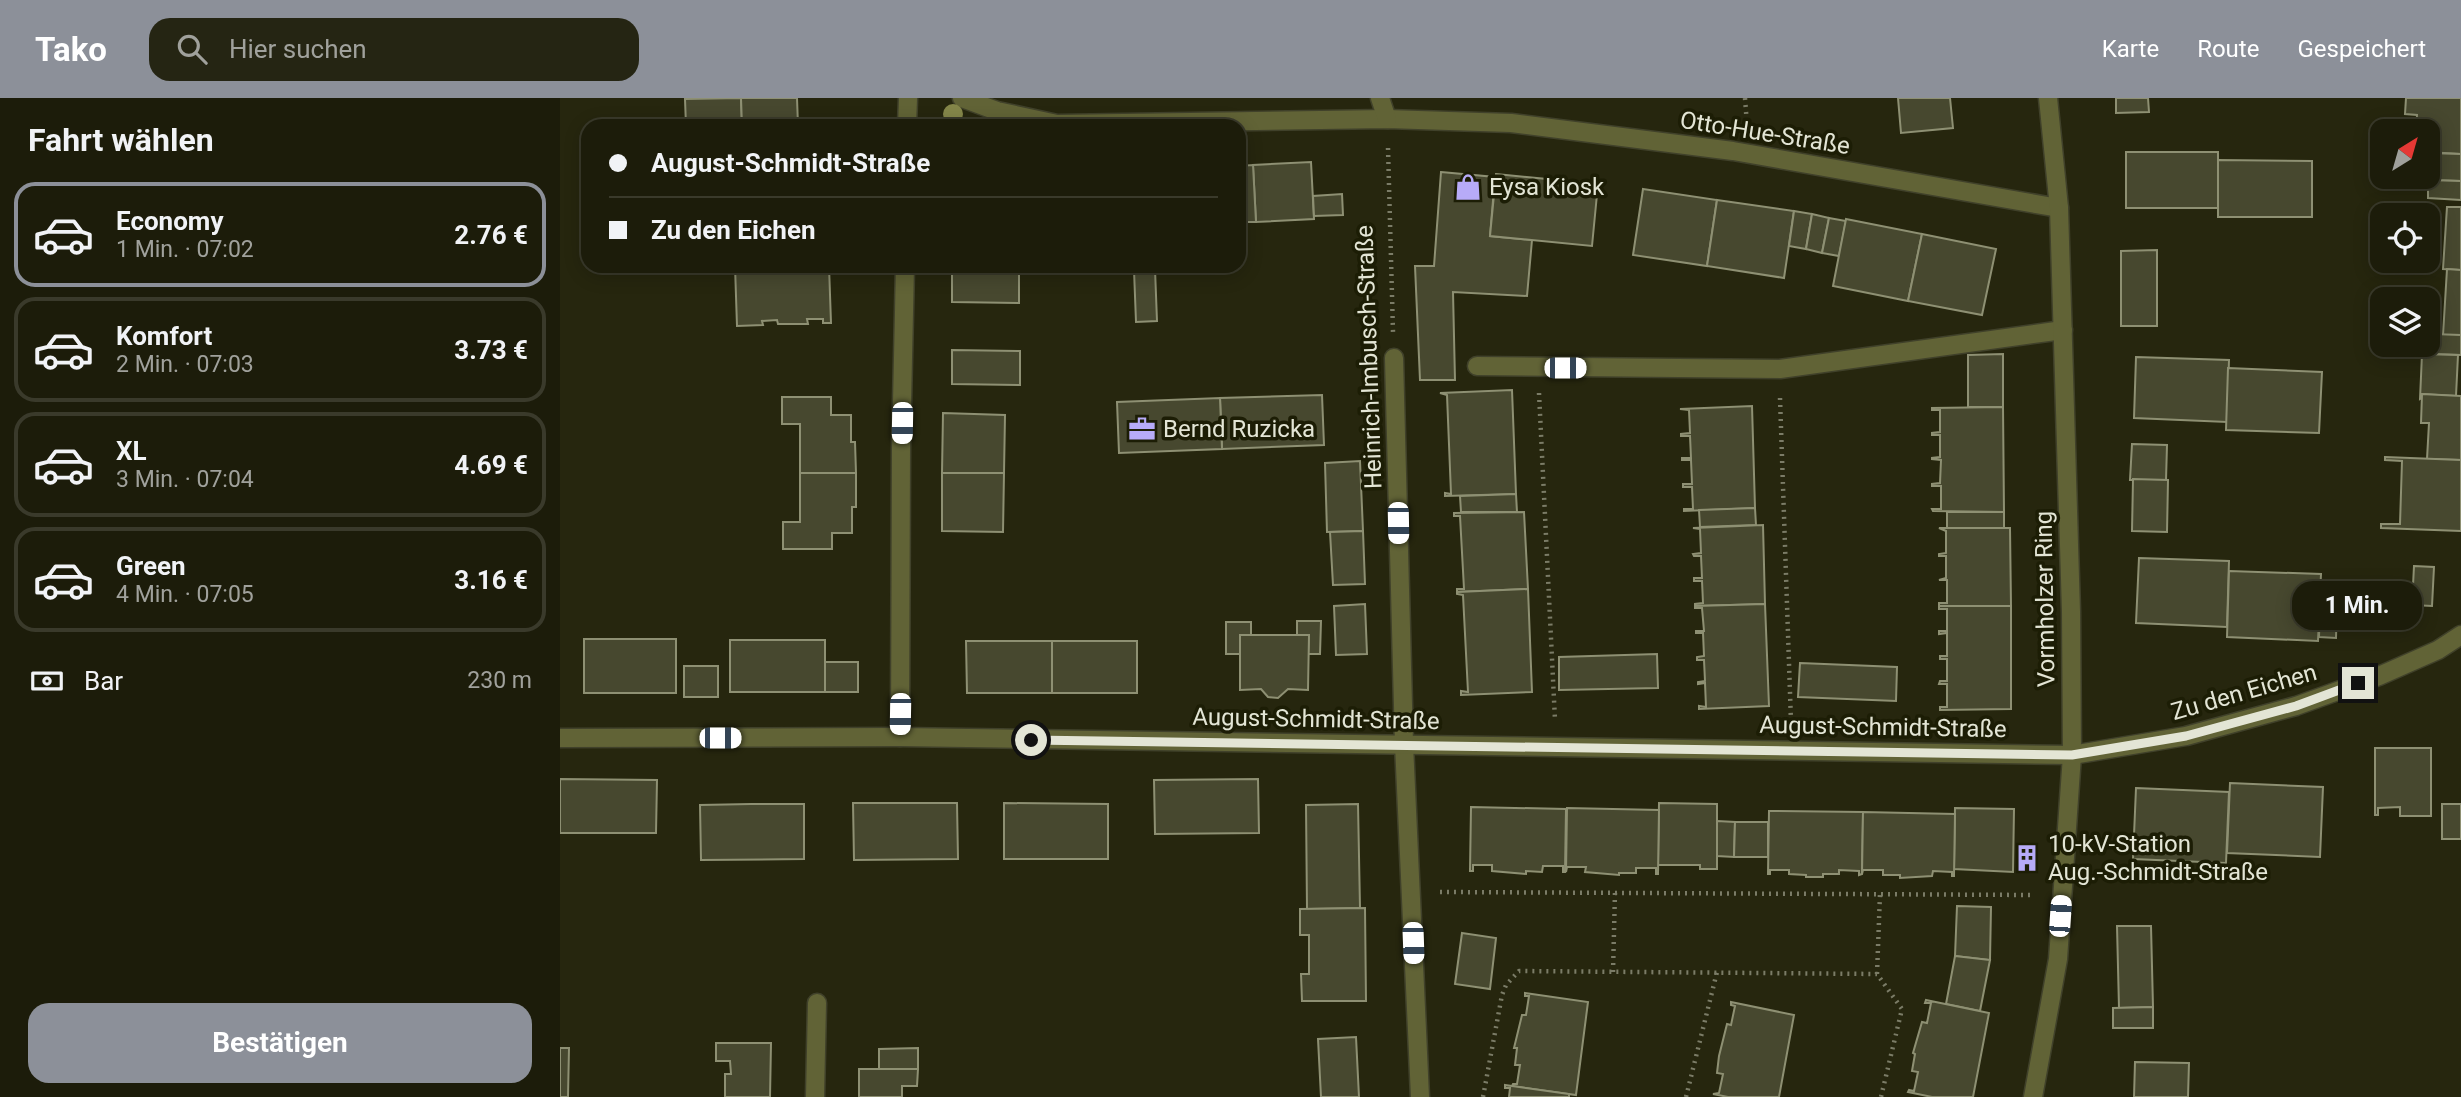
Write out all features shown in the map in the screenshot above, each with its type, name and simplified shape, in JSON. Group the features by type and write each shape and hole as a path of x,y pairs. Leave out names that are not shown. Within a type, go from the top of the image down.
{"street":[{"path":"908,98 908,119"},
{"name":"Otto-Hue-Straße","path":"962,98 997,111 1034,119"},
{"path":"1380,98 1387,119"},
{"name":"Vormholzer Ring","path":"2033,1097 2058,959 2072,755 2071,612 2059,208 2048,98"},
{"name":"Otto-Hue-Straße","path":"1246,121 1387,119 1511,123 1694,146 2059,208"},
{"path":"900,737 905,273"},
{"path":"1476,366 1780,369 2063,330"},
{"name":"Heinrich-Imbusch-Straße","path":"1394,358 1404,744 1420,1097"},
{"name":"Zu den Eichen","path":"2072,755 2186,736 2296,706 2379,676 2438,650 2461,635"},
{"name":"August-Schmidt-Straße","path":"560,738 900,737 2072,755"},
{"path":"816,1097 817,1003"}],"path":[{"name":"Heinrich-Imbusch-Straße","path":"1387,119 1394,358"},
{"path":"1539,367 1557,747"},
{"path":"1780,369 1789,701 1793,750"},
{"path":"1448,892 2062,895"},
{"path":"1613,972 1615,892"},
{"path":"1880,894 1877,974 1902,1009 1881,1097"},
{"path":"1483,1097 1502,995 1512,976 1519,971 1877,974"},
{"path":"1686,1097 1717,972"}],"building":[{"path":"741,98 742,119 686,119 685,99"},
{"path":"741,98 797,98 798,119 742,119"},
{"path":"1898,98 1950,98 1953,128 1901,133"},
{"path":"2116,98 2148,98 2149,112 2116,113"},
{"path":"2406,98 2461,98 2461,154 2440,153 2440,119 2417,119 2417,115 2405,114"},
{"path":"2126,152 2218,152 2218,208 2126,208"},
{"path":"2440,153 2461,154 2461,181 2440,180"},
{"path":"2218,160 2312,161 2312,217 2218,217"},
{"path":"1311,162 1314,219 1256,222 1253,165"},
{"path":"1253,165 1256,222 1246,222 1246,166"},
{"path":"1441,172 1495,177 1490,236 1532,240 1527,296 1453,292 1455,380 1420,380 1415,266 1434,266"},
{"path":"1496,174 1598,184 1592,246 1490,236"},
{"path":"2440,180 2461,181 2461,200 2428,198 2428,189 2440,189"},
{"path":"1643,189 1717,200 1707,266 1633,255"},
{"path":"1342,194 1343,215 1314,216 1313,196"},
{"path":"1717,200 1794,211 1784,278 1707,266"},
{"path":"2447,207 2461,207 2461,270 2443,269"},
{"path":"1794,211 1812,214 1806,249 1789,246"},
{"path":"1812,214 1829,218 1822,253 1806,249"},
{"path":"1829,218 1846,221 1839,256 1822,253"},
{"path":"1846,219 1922,234 1908,301 1833,286"},
{"path":"1922,234 1996,249 1982,315 1908,301"},
{"path":"2157,250 2157,326 2121,326 2121,251"},
{"path":"2447,269 2461,270 2461,335 2443,335"},
{"path":"735,273 829,273 831,323 823,323 823,319 807,319 808,324 778,324 777,320 762,321 763,325 737,326"},
{"path":"952,273 1019,273 1019,303 952,302"},
{"path":"1134,273 1155,273 1157,321 1136,322"},
{"path":"2440,334 2461,335 2461,355 2440,354"},
{"path":"952,350 1020,351 1020,385 952,384"},
{"path":"2003,354 2003,407 1968,407 1968,355"},
{"path":"2458,355 2456,396 2422,394 2420,399 2422,357"},
{"path":"2136,357 2229,360 2227,422 2134,418"},
{"path":"2228,368 2322,372 2319,433 2226,430"},
{"path":"1512,390 1516,494 1445,496 1445,493 1451,494 1447,395 1440,393"},
{"path":"2422,394 2461,396 2461,460 2427,459 2429,423 2421,423"},
{"path":"1322,395 1324,445 1222,449 1220,398"},
{"path":"782,397 831,397 831,415 851,415 851,442 855,442 856,473 800,473 800,424 782,424"},
{"path":"1220,398 1222,449 1119,453 1117,402"},
{"path":"1752,406 1755,508 1684,511 1693,509 1692,487 1683,487 1683,484 1692,484 1691,460 1682,458 1691,458 1690,436 1681,436 1690,433 1689,410 1680,409"},
{"path":"2003,407 2004,512 1933,511 1932,509 1941,509 1941,486 1932,484 1940,483 1941,460 1932,459 1940,457 1940,435 1932,433 1940,432 1940,410 1932,408"},
{"path":"943,413 1005,415 1004,473 942,473"},
{"path":"2132,444 2167,445 2166,480 2130,480"},
{"path":"2385,457 2461,460 2461,531 2381,528 2381,524 2400,524 2402,461 2385,460"},
{"path":"1360,461 1363,531 1327,532 1325,463"},
{"path":"800,473 856,473 856,507 852,507 852,533 832,533 832,549 783,549 783,522 800,522"},
{"path":"942,473 1004,473 1003,532 942,531"},
{"path":"2133,479 2168,480 2167,532 2132,531"},
{"path":"1516,494 1517,512 1461,512 1460,496"},
{"path":"1755,508 1756,525 1700,527 1699,510"},
{"path":"1524,512 1528,589 1457,592 1457,589 1464,589 1460,516 1454,516 1454,513"},
{"path":"1947,512 2004,512 2004,528 1947,528"},
{"path":"1763,525 1765,604 1695,606 1703,603 1702,581 1694,581 1694,578 1702,578 1701,556 1693,554 1701,553 1700,529 1693,528"},
{"path":"1939,528 2010,528 2011,606 1939,606 1939,603 1947,603 1947,580 1939,580 1946,578 1946,556 1939,554 1946,553 1946,531"},
{"path":"1363,531 1365,584 1333,585 1330,532"},
{"path":"2139,558 2229,561 2227,627 2136,623"},
{"path":"2414,566 2434,567 2432,606 2412,605"},
{"path":"2229,571 2321,574 2318,641 2227,637"},
{"path":"1528,589 1532,692 1461,695 1461,691 1468,692 1463,595 1457,592"},
{"path":"2320,602 2337,603 2336,638 2319,637"},
{"path":"1365,604 1367,654 1336,655 1334,606"},
{"path":"1765,604 1769,706 1699,709 1699,706 1706,707 1705,683 1698,682 1705,681 1704,660 1697,660 1697,657 1704,656 1703,633 1696,631 1704,631 1702,608 1695,606"},
{"path":"1939,606 2011,606 2011,709 1940,710 1940,707 1947,707 1947,684 1939,684 1940,681 1947,681 1947,659 1940,659 1940,656 1947,656 1947,633 1939,634 1939,631 1947,631 1947,609 1939,609"},
{"path":"1297,621 1321,621 1320,654 1308,654 1309,635 1297,635"},
{"path":"1226,622 1251,622 1251,635 1240,635 1240,654 1226,654"},
{"path":"1240,635 1309,635 1308,690 1288,689 1278,698 1268,697 1261,689 1240,690"},
{"path":"584,639 676,639 676,693 584,693"},
{"path":"730,640 825,640 825,692 730,692"},
{"path":"966,641 1052,641 1052,693 967,693"},
{"path":"1052,641 1137,641 1137,693 1052,693"},
{"path":"1657,654 1658,688 1559,690 1559,657"},
{"path":"825,662 858,662 858,692 825,692"},
{"path":"1800,663 1897,667 1896,701 1798,697"},
{"path":"684,666 718,666 718,697 684,697"},
{"path":"2375,748 2431,748 2431,816 2400,816 2400,807 2378,808 2378,815 2375,815"},
{"path":"560,779 657,780 656,833 560,833"},
{"path":"1258,779 1259,833 1155,834 1154,780"},
{"path":"2230,783 2323,787 2320,857 2227,853"},
{"path":"2136,788 2229,792 2226,863 2133,859"},
{"path":"853,803 957,803 958,859 854,860"},
{"path":"1004,803 1108,804 1108,859 1004,859"},
{"path":"1659,803 1717,804 1717,869 1700,869 1700,865 1658,865"},
{"path":"804,804 804,859 701,860 700,805"},
{"path":"1358,804 1360,908 1307,909 1306,805"},
{"path":"2442,804 2461,804 2461,839 2442,839"},
{"path":"1471,807 1566,809 1565,872 1563,866 1543,866 1542,872 1526,871 1526,874 1492,871 1492,865 1473,865 1473,871 1470,871"},
{"path":"1567,808 1659,810 1658,874 1656,868 1636,868 1636,873 1619,875 1585,872 1586,867 1567,867 1566,872"},
{"path":"1955,808 2014,809 2013,872 1954,869"},
{"path":"1769,811 1863,812 1862,874 1859,875 1859,871 1839,870 1839,874 1806,877 1789,874 1789,870 1770,870 1768,874"},
{"path":"1863,812 1955,814 1954,876 1952,872 1933,871 1932,876 1900,878 1900,875 1883,875 1883,870 1863,870 1862,874"},
{"path":"1717,821 1735,822 1734,857 1717,856"},
{"path":"1735,822 1768,822 1768,857 1734,857"},
{"name":"10-kV-Station Aug.-Schmidt-Straße","path":"2022,852 2032,852 2031,864 2021,864"},
{"path":"1957,906 1991,907 1990,960 1955,956"},
{"path":"1365,908 1366,1001 1302,1001 1301,974 1309,974 1309,935 1300,935 1300,909"},
{"path":"2117,926 2151,926 2153,1007 2119,1008"},
{"path":"1462,933 1496,938 1490,989 1455,984"},
{"path":"1955,956 1990,960 1980,1011 1946,1004"},
{"path":"1525,993 1588,1002 1576,1095 1512,1086 1517,1084 1520,1065 1515,1065 1517,1048 1514,1048 1522,1015 1526,1015 1529,996 1525,996"},
{"path":"1926,1000 1989,1013 1973,1097 1932,1097 1908,1092 1914,1091 1918,1072 1912,1071 1913,1053 1922,1022 1927,1023 1931,1003 1925,1003"},
{"path":"1731,1002 1794,1015 1779,1097 1728,1097 1713,1094 1719,1093 1723,1074 1717,1073 1727,1024 1731,1025 1735,1006 1731,1005"},
{"path":"2153,1007 2153,1028 2113,1028 2113,1008"},
{"path":"1356,1037 1359,1097 1321,1097 1318,1039"},
{"path":"716,1043 771,1043 770,1097 725,1097 725,1074 731,1074 730,1061 716,1061"},
{"path":"560,1048 569,1048 568,1097 560,1097"},
{"path":"918,1048 918,1069 879,1069 879,1049"},
{"path":"2135,1062 2189,1063 2188,1097 2134,1097"},
{"path":"859,1069 918,1069 917,1086 902,1086 902,1097 859,1097"},
{"path":"1505,1085 1569,1094 1569,1097 1509,1097 1510,1088 1505,1088"}],"place":[{"name":"Eysa Kiosk","path":"1468,187"},
{"name":"Bernd Ruzicka","path":"1142,429"},
{"name":"10-kV-Station Aug.-Schmidt-Straße","path":"2027,858"}],"route":[{"path":"1031,740 2072,755 2186,736 2296,706 2358,683"}]}
